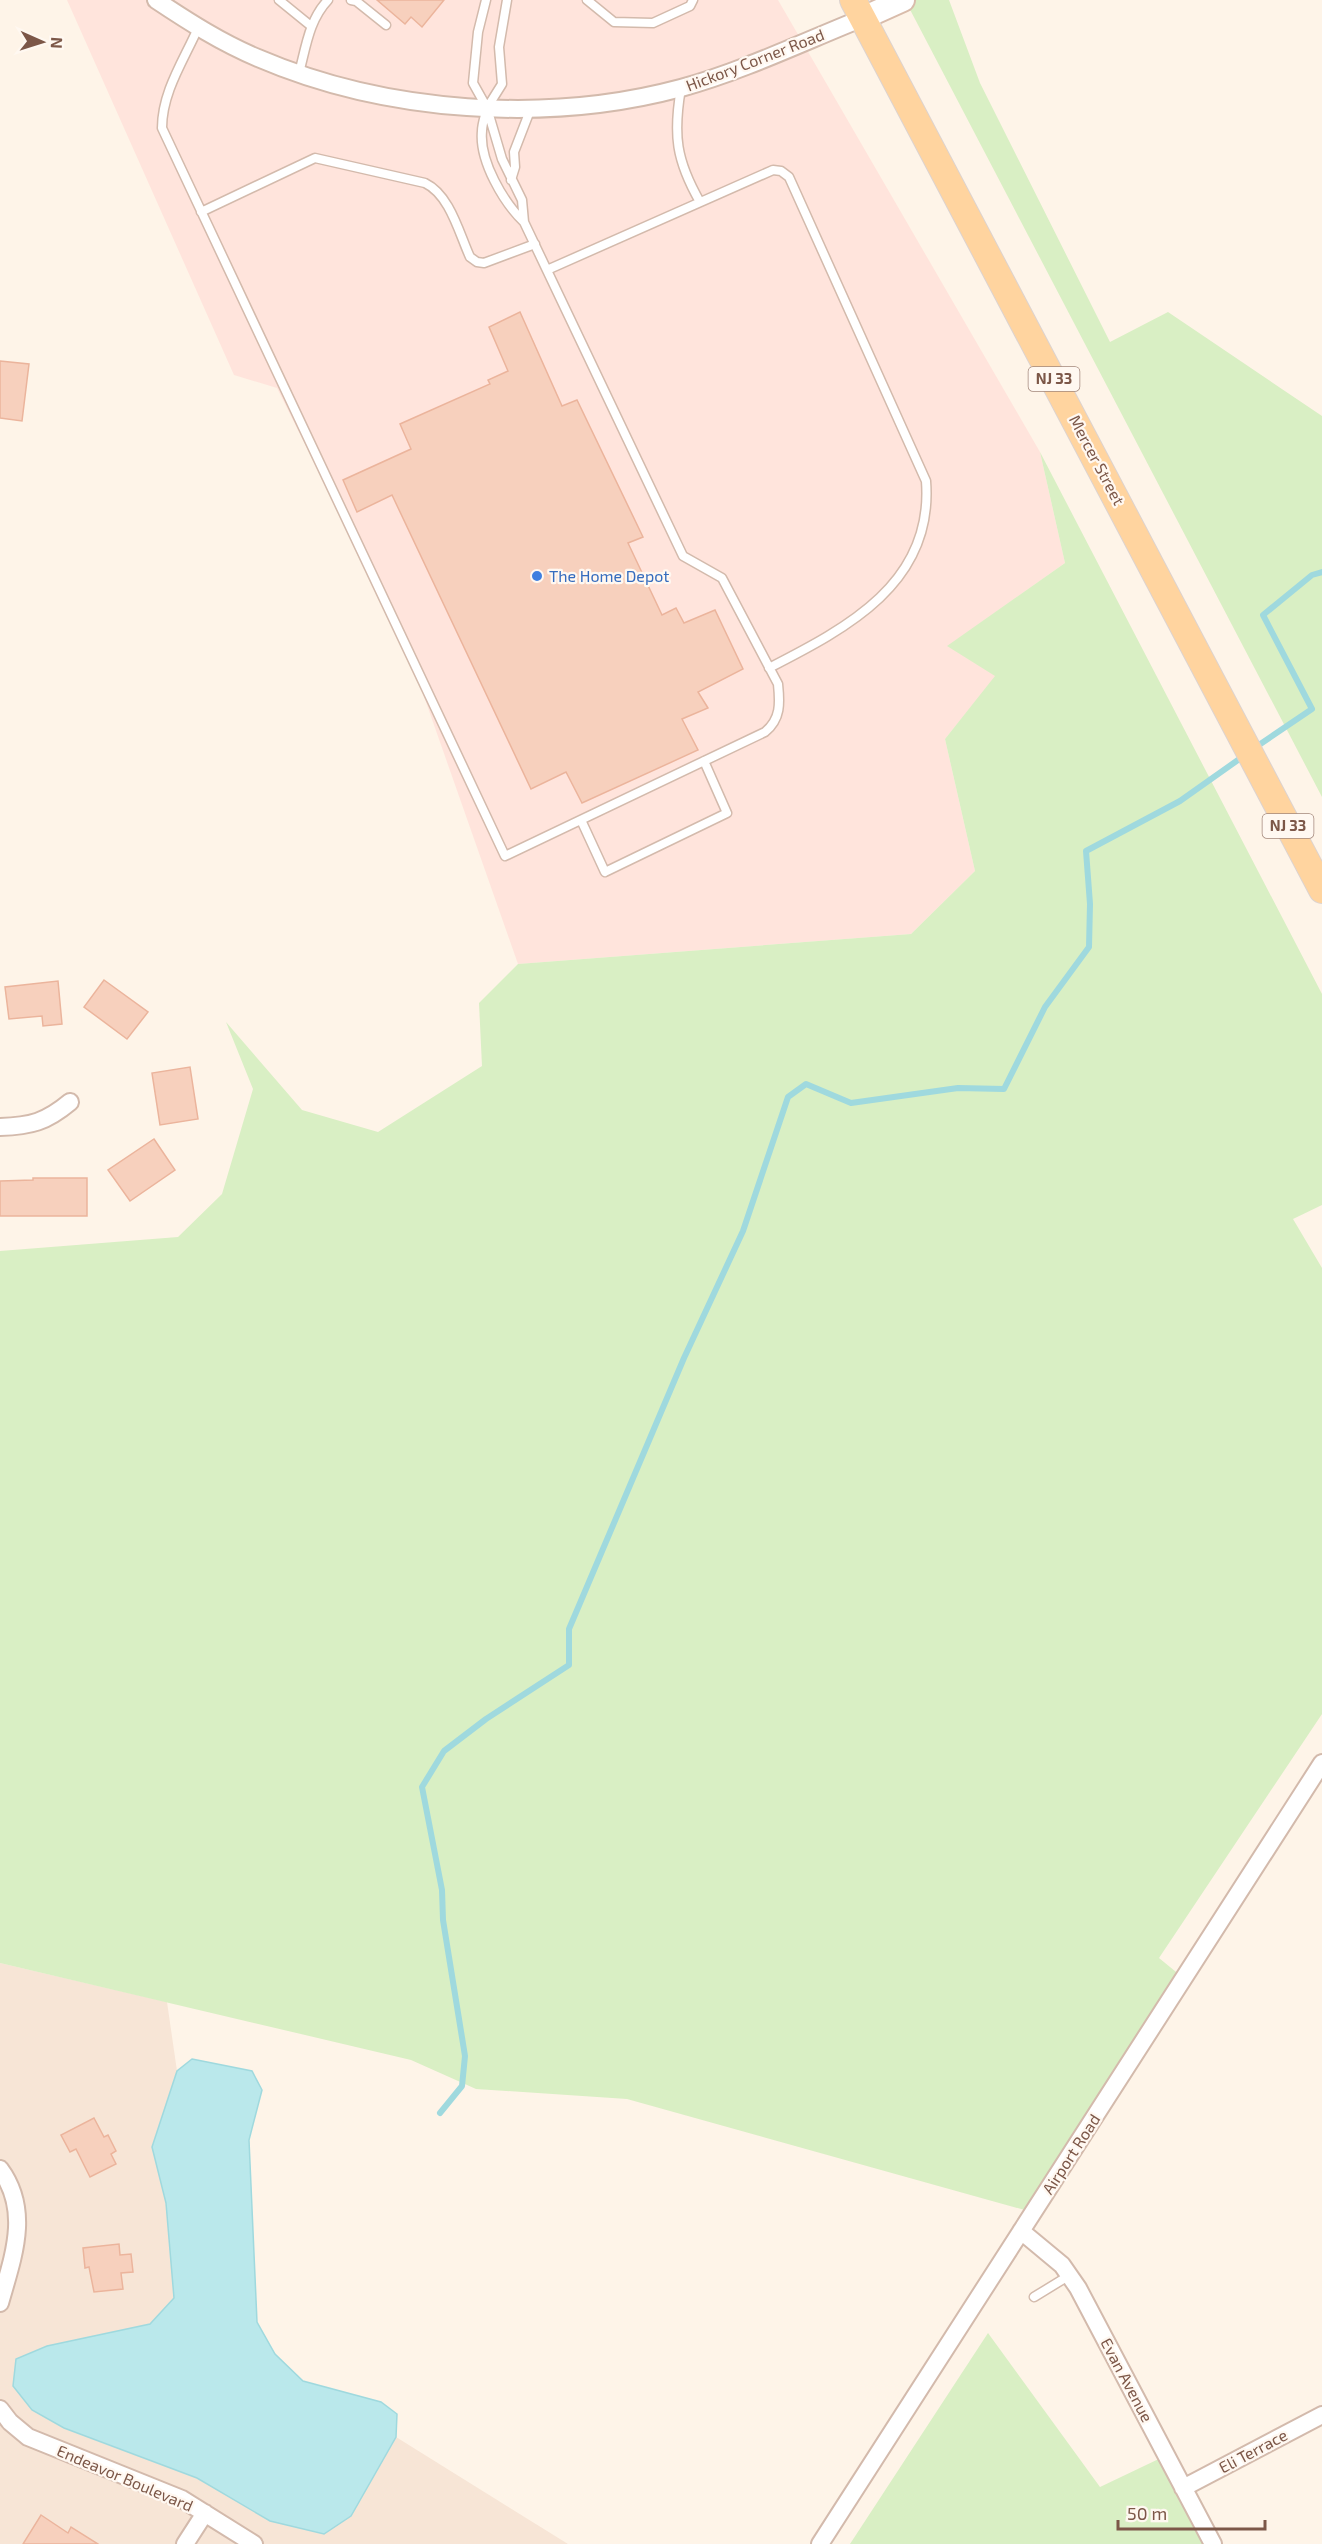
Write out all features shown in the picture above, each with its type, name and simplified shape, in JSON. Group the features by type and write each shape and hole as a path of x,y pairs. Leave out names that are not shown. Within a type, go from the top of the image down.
{"main road":[{"name":"Mercer Street","path":"858,9 1322,890"}],"street":[{"name":"Hickory Corner Road","path":"156,0 198,28 260,59 299,74 352,90 403,99 487,108 531,108 620,100 681,88 731,72 858,9 903,0"},
{"path":"0,1127 39,1123 57,1113 70,1102"},
{"name":"Airport Road","path":"820,2544 1322,1763"},
{"path":"0,2169 14,2194 18,2226 16,2244 0,2302"},
{"name":"Evan Avenue","path":"1021,2231 1062,2265 1070,2275 1213,2544"},
{"name":"Endeavor Boulevard","path":"0,2409 19,2430 38,2442 169,2493 254,2544"},
{"name":"Eli Terrace","path":"1183,2488 1322,2415"},
{"path":"185,2544 205,2513"}],"lane":[{"path":"279,0 311,26"},
{"path":"299,74 311,26 318,11 328,0"},
{"path":"351,0 356,1 386,25"},
{"path":"486,0 478,32 473,83 487,108 498,150 522,200 524,222"},
{"path":"198,28 168,93 162,112 162,128 506,856 765,732 777,718 780,702 778,684 722,578 683,556 535,244 524,222 510,209 486,160 482,132 487,108 502,84 499,46 507,0"},
{"path":"587,0 614,22 654,23 690,6 693,0"},
{"path":"681,88 676,119 676,138 684,172 700,202"},
{"path":"511,180 514,152 531,108"},
{"path":"201,212 315,158 425,183 433,187 441,195 470,257 477,262 484,262 535,244"},
{"path":"547,270 773,170 781,171 789,177 926,481 927,496 924,523 911,561 899,579 855,620 824,640 769,668"},
{"path":"580,820 605,872 727,813 704,761"},
{"path":"1034,2297 1070,2275"}],"shaded area":[{"path":"67,0 778,0 1040,452 1065,563 948,646 996,676 945,739 975,871 911,934 518,964 408,651 277,388 234,375"},
{"path":"0,1963 167,2002 177,2071 152,2147 166,2203 174,2298 150,2324 47,2346 64,2428 197,2478 270,2521 351,2516 396,2437 568,2544 0,2544"}],"green space":[{"path":"905,0 949,0 980,83 1110,342 1168,312 1322,416 1322,797"},
{"path":"1040,452 1322,994 1322,1205 1293,1219 1322,1268 1322,1714 1159,1958 1181,1976 1039,2214 627,2099 476,2089 411,2060 0,1963 0,1251 178,1237 222,1194 253,1089 226,1022 302,1110 378,1132 482,1066 479,1003 518,964 911,934 975,871 945,739 995,676 947,646 1065,563"},
{"path":"988,2333 1100,2487 1165,2456 1211,2544 850,2544"}],"water":[{"path":"192,2059 252,2071 262,2090 249,2140 257,2322 275,2354 303,2381 381,2402 397,2414 396,2437 351,2516 324,2534 270,2521 197,2478 64,2428 32,2410 13,2386 16,2359 47,2346 150,2324 174,2298 166,2203 152,2147 177,2071"}],"building":[{"path":"377,0 444,0 422,27 411,17 405,24"},
{"name":"The Home Depot","path":"520,312 562,406 577,400 643,537 628,543 662,615 676,608 684,623 715,610 743,669 698,692 708,708 682,719 698,750 582,803 566,772 531,789 392,495 357,512 343,480 411,449 400,424 490,384 488,380 508,371 489,327"},
{"path":"0,361 29,364 22,421 0,418"},
{"path":"104,980 148,1012 127,1039 84,1007"},
{"path":"58,981 62,1024 43,1026 42,1016 9,1019 5,987"},
{"path":"190,1067 198,1119 160,1125 152,1073"},
{"path":"154,1139 175,1170 130,1201 108,1170"},
{"path":"33,1178 87,1178 87,1216 0,1216 0,1181 33,1180"},
{"path":"94,2118 104,2137 108,2135 116,2151 111,2154 116,2164 90,2177 76,2149 70,2152 61,2135"},
{"path":"119,2244 120,2255 131,2254 133,2272 121,2273 123,2289 94,2292 89,2267 85,2268 83,2248"},
{"path":"41,2515 68,2533 71,2527 98,2544 23,2544"}],"waterway":[{"path":"1253,749 1312,709 1263,615 1312,575 1322,572"},
{"path":"440,2113 462,2086 465,2056 443,1920 442,1890 422,1787 444,1751 486,1719 569,1665 569,1629 684,1358 743,1231 788,1097 806,1084 851,1103 958,1088 1004,1089 1045,1007 1089,947 1090,904 1086,851 1180,801 1245,755"}],"place":[{"name":"The Home Depot","path":"537,576"}]}
